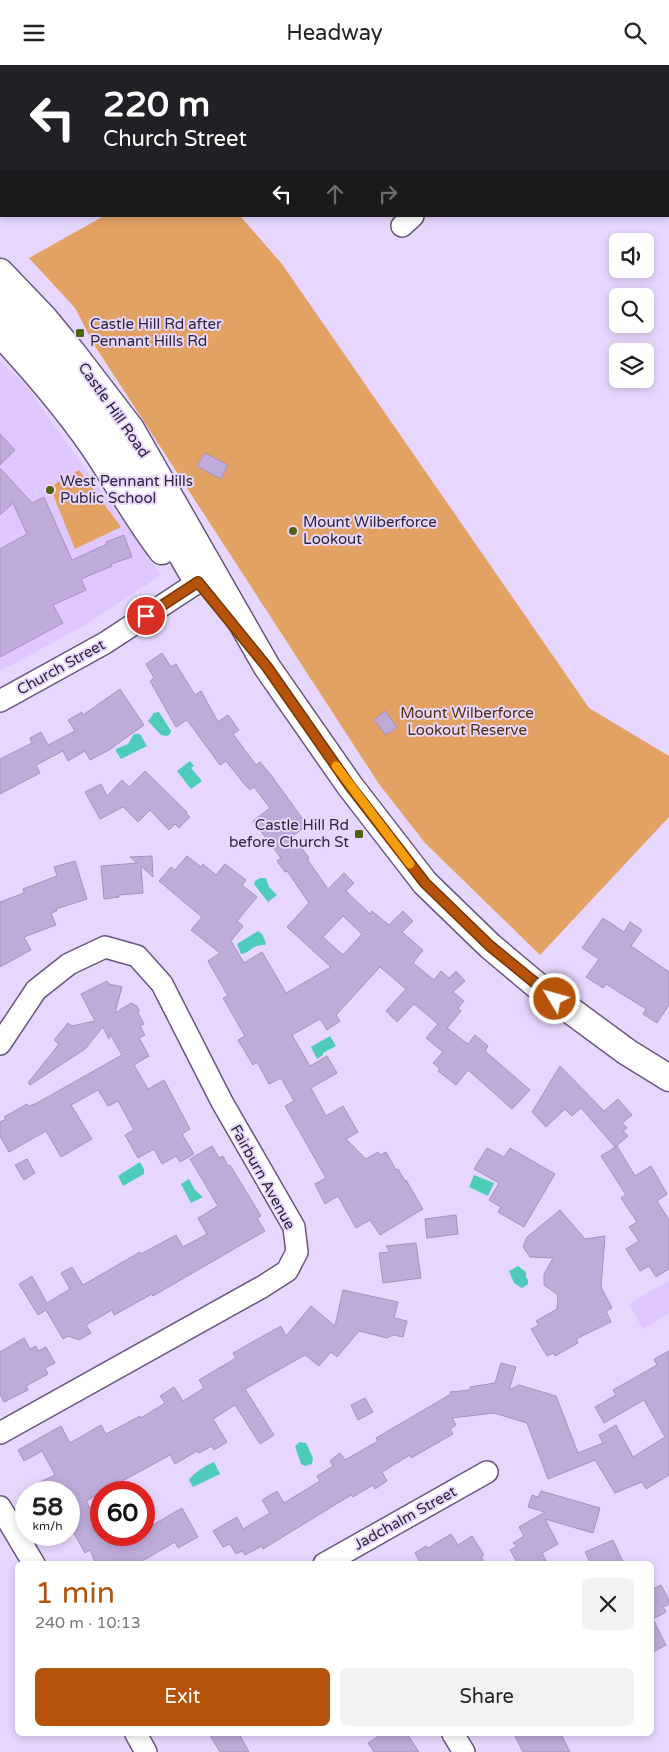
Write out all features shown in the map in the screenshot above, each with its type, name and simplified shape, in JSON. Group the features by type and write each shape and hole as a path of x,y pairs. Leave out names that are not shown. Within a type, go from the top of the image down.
{"main road":[{"name":"Castle Hill Road","path":"0,272 49,324 121,416 161,480 205,577"},
{"name":"Castle Hill Road","path":"0,304 49,357 103,425 205,577 350,786 425,883 490,946 540,988 627,1052 669,1079"},
{"path":"0,333 48,385 100,457 136,514 171,563 205,577"}],"street":[{"name":"Church Street","path":"0,701 105,643 205,577"},
{"name":"Fairburn Avenue","path":"0,1044 36,990 69,964 106,947 138,956 162,984 222,1102 294,1227 297,1252 287,1271 262,1287 0,1433"},
{"name":"Jadchalm Street","path":"347,1558 487,1472"},
{"path":"0,1507 32,1561"},
{"path":"137,1736 146,1752"},
{"path":"454,1736 464,1752"}],"shaded area":[{"name":"West Pennant Hills Public School","path":"0,361 24,383 161,575 84,626 0,671"},
{"path":"159,712 171,731 167,736 161,735 148,721 154,713"},
{"path":"134,734 140,734 147,746 121,759 116,749 128,744"},
{"path":"190,761 194,766 191,768 202,781 191,789 177,771"},
{"path":"260,878 266,878 269,887 277,895 268,902 254,884"},
{"path":"258,931 262,934 265,945 254,947 241,954 237,944"},
{"path":"330,1036 336,1046 323,1053 317,1059 311,1047"},
{"path":"140,1162 144,1169 144,1174 123,1186 118,1176"},
{"path":"474,1175 494,1183 488,1196 469,1187"},
{"path":"189,1179 195,1190 203,1197 191,1203 181,1184"},
{"path":"518,1266 526,1272 528,1280 528,1284 522,1288 514,1283 509,1271"},
{"path":"669,1280 669,1313 643,1329 629,1304"},
{"path":"300,1442 306,1443 313,1458 312,1464 305,1466 301,1464 295,1446"},
{"path":"214,1462 220,1474 193,1487 189,1480 200,1470"}],"green space":[{"name":"Mount Wilberforce Lookout Reserve","path":"102,217 241,217 282,264 589,708 669,756 669,817 540,955 425,843 379,784 93,343 75,308 29,258"},
{"path":"79,470 121,527 75,549 50,487"}],"building":[{"path":"0,434 15,450 0,465"},
{"path":"205,453 228,465 221,479 197,466"},
{"path":"0,468 32,503 44,497 72,560 124,535 132,557 111,564 112,566 81,579 86,590 53,605 63,623 0,657 0,549 27,534 13,503 0,515"},
{"path":"162,653 171,667 176,664 195,695 201,691 218,722 228,715 239,730 233,734 256,765 260,762 271,775 307,825 293,836 328,889 344,873 354,883 346,891 370,914 372,911 389,925 403,911 413,921 402,932 423,950 413,963 434,980 441,971 449,978 456,971 465,981 453,992 464,1001 458,1008 461,1011 447,1028 468,1044 475,1035 488,1046 485,1051 530,1090 512,1109 468,1070 456,1085 438,1071 440,1069 433,1063 443,1052 426,1038 438,1024 414,1004 397,1022 386,1011 406,989 380,967 336,1015 340,1021 327,1030 320,1019 292,1035 310,1066 327,1056 337,1073 311,1088 326,1116 343,1106 358,1132 346,1139 366,1159 378,1152 380,1155 386,1152 396,1170 398,1169 406,1180 423,1209 380,1235 370,1220 356,1228 338,1196 325,1204 315,1184 326,1178 285,1106 294,1101 281,1078 269,1084 257,1062 253,1065 238,1040 245,1036 223,998 228,996 208,961 220,953 191,930 202,917 159,881 171,867 175,870 187,856 201,867 203,864 216,875 225,864 246,880 242,885 257,897 237,921 243,926 231,941 244,963 262,952 286,993 331,967 287,927 309,903 287,871 285,872 277,861 281,858 253,821 270,808 254,787 250,790 226,761 220,765 187,720 176,727 150,681 154,678 146,664","holes":["343,916 362,934 343,955 323,937"]},
{"path":"120,689 144,725 109,750 90,760 85,751 68,761 63,751 36,765 40,773 0,794 0,759 32,743 30,738 41,732 48,745 75,731 68,720 82,712 83,715"},
{"path":"385,711 397,727 386,735 374,720"},
{"path":"145,771 190,817 179,828 175,824 169,830 150,810 138,822 123,807 100,819 85,792 101,784 107,796 122,780 129,787"},
{"path":"152,856 153,877 141,866 143,893 119,895 119,897 104,899 101,866 137,863 130,857"},
{"path":"75,861 87,899 56,909 57,911 51,913 56,925 24,937 31,950 0,967 0,902 24,893 23,889 57,876 54,867"},
{"path":"603,918 624,932 630,922 642,930 631,946 669,972 669,1005 657,1023 643,1014 646,1009 606,984 603,988 586,977 599,959 582,948"},
{"path":"107,981 109,984 122,987 115,1013 131,1003 137,1006 138,1013 144,1024 140,1026 145,1035 139,1038 149,1056 134,1065 148,1089 164,1080 190,1129 182,1134 194,1154 180,1162 176,1156 162,1164 154,1149 138,1158 125,1135 134,1130 118,1101 108,1106 98,1090 71,1105 92,1139 61,1157 46,1131 9,1152 0,1136 0,1122 6,1119 4,1117 27,1104 29,1106 35,1104 122,1055 110,1034 109,1039 103,1027 85,1049 30,1085 28,1083 59,1044 54,1040 68,1023 72,1026 95,1021 81,994"},
{"path":"560,1066 604,1111 618,1099 632,1115 622,1123 627,1128 623,1131 628,1136 615,1147 581,1108 572,1116 565,1109 546,1127 532,1112"},
{"path":"212,1146 219,1158 223,1156 228,1166 230,1165 261,1216 257,1218 265,1231 153,1296 152,1294 114,1315 112,1310 86,1325 91,1333 79,1340 68,1336 63,1339 46,1310 38,1315 19,1284 32,1276 47,1303 70,1289 61,1273 72,1267 83,1285 140,1252 141,1254 176,1235 183,1247 207,1234 198,1218 218,1206 190,1159"},
{"path":"617,1146 635,1176 651,1166 667,1194 657,1201 669,1220 669,1269 656,1277 649,1266 640,1271 626,1249 639,1241 629,1227 637,1222 621,1198 626,1195 601,1156"},
{"path":"487,1148 504,1157 510,1148 555,1174 524,1227 498,1212 501,1207 489,1200 499,1183 474,1169"},
{"path":"27,1159 35,1173 24,1180 15,1165"},
{"path":"560,1210 585,1239 605,1236 601,1287 612,1308 606,1311 611,1322 576,1339 578,1343 555,1356 553,1353 547,1356 531,1329 539,1325 536,1321 557,1309 558,1295 544,1285 544,1274 553,1258 530,1257 523,1247 527,1237"},
{"path":"456,1215 458,1234 427,1238 425,1219"},
{"path":"416,1243 421,1278 383,1283 379,1253 390,1252 386,1246"},
{"path":"343,1290 398,1302 394,1318 407,1321 403,1337 393,1335 387,1338 359,1331 337,1357 331,1352 319,1366 305,1355 245,1389 274,1435 260,1444 235,1405 213,1419 227,1442 214,1450 212,1446 199,1453 197,1451 175,1464 170,1455 123,1481 90,1481 90,1499 86,1501 90,1508 90,1546 155,1546 155,1524 182,1508 198,1537 178,1548 175,1542 142,1561 95,1561 90,1550 85,1553 80,1544 80,1481 42,1481 55,1475 42,1451 24,1461 18,1450 61,1426 70,1443 101,1425 106,1434 140,1416 141,1418 165,1403 160,1396 174,1387 183,1401 204,1388 199,1380 236,1358 233,1353 281,1326 286,1336 311,1306 335,1326"},
{"path":"24,1338 30,1349 36,1346 38,1351 46,1347 55,1363 45,1368 48,1374 26,1386 28,1390 4,1402 0,1394 0,1352"},
{"path":"669,1351 669,1475 646,1489 642,1482 615,1493 595,1460 548,1479 527,1423 494,1413 452,1418 456,1425 450,1429 453,1434 411,1458 410,1455 382,1472 387,1481 375,1489 373,1485 353,1497 351,1495 263,1549 262,1546 245,1555 242,1551 236,1554 230,1544 223,1547 213,1531 237,1517 243,1529 270,1513 262,1500 277,1491 284,1503 320,1481 317,1476 333,1466 330,1461 340,1453 345,1460 378,1441 376,1438 451,1394 450,1392 470,1390 470,1387 495,1383 501,1363 516,1367 509,1390 519,1385 556,1396 578,1453 603,1443 599,1435 616,1425 633,1457 665,1437 644,1400 604,1423 595,1407 616,1395 613,1390 657,1365 654,1359"},
{"path":"365,1398 373,1412 358,1420 351,1405"},
{"path":"541,1491 600,1508 593,1533 545,1519 558,1544 542,1553 546,1561 516,1561 510,1550 517,1546 513,1543 524,1536 519,1527 545,1512 528,1507 532,1495 538,1497"},
{"path":"451,1534 458,1545 472,1536 484,1555 481,1557 484,1561 419,1561 415,1553 426,1546 428,1548"},
{"path":"613,1540 623,1561 590,1561 585,1552"},
{"path":"661,1585 669,1600 669,1604 663,1607 666,1612 654,1618 654,1588"},
{"path":"654,1621 666,1645 654,1651"},
{"path":"210,1736 240,1736 249,1752 220,1752"},
{"path":"379,1736 408,1736 419,1752 374,1752 368,1743"},
{"path":"515,1736 562,1736 570,1752 523,1752"}],"slow traffic":[{"path":"336,766 410,864"}],"place":[{"name":"Castle Hill Rd after Pennant Hills Rd","path":"80,333"},
{"name":"West Pennant Hills Public School","path":"50,490"},
{"name":"Mount Wilberforce Lookout","path":"293,531"},
{"name":"Castle Hill Rd before Church St","path":"359,834"}],"route":[{"path":"146,616 198,582 267,667 350,786 425,883 490,946 555,999"}]}
